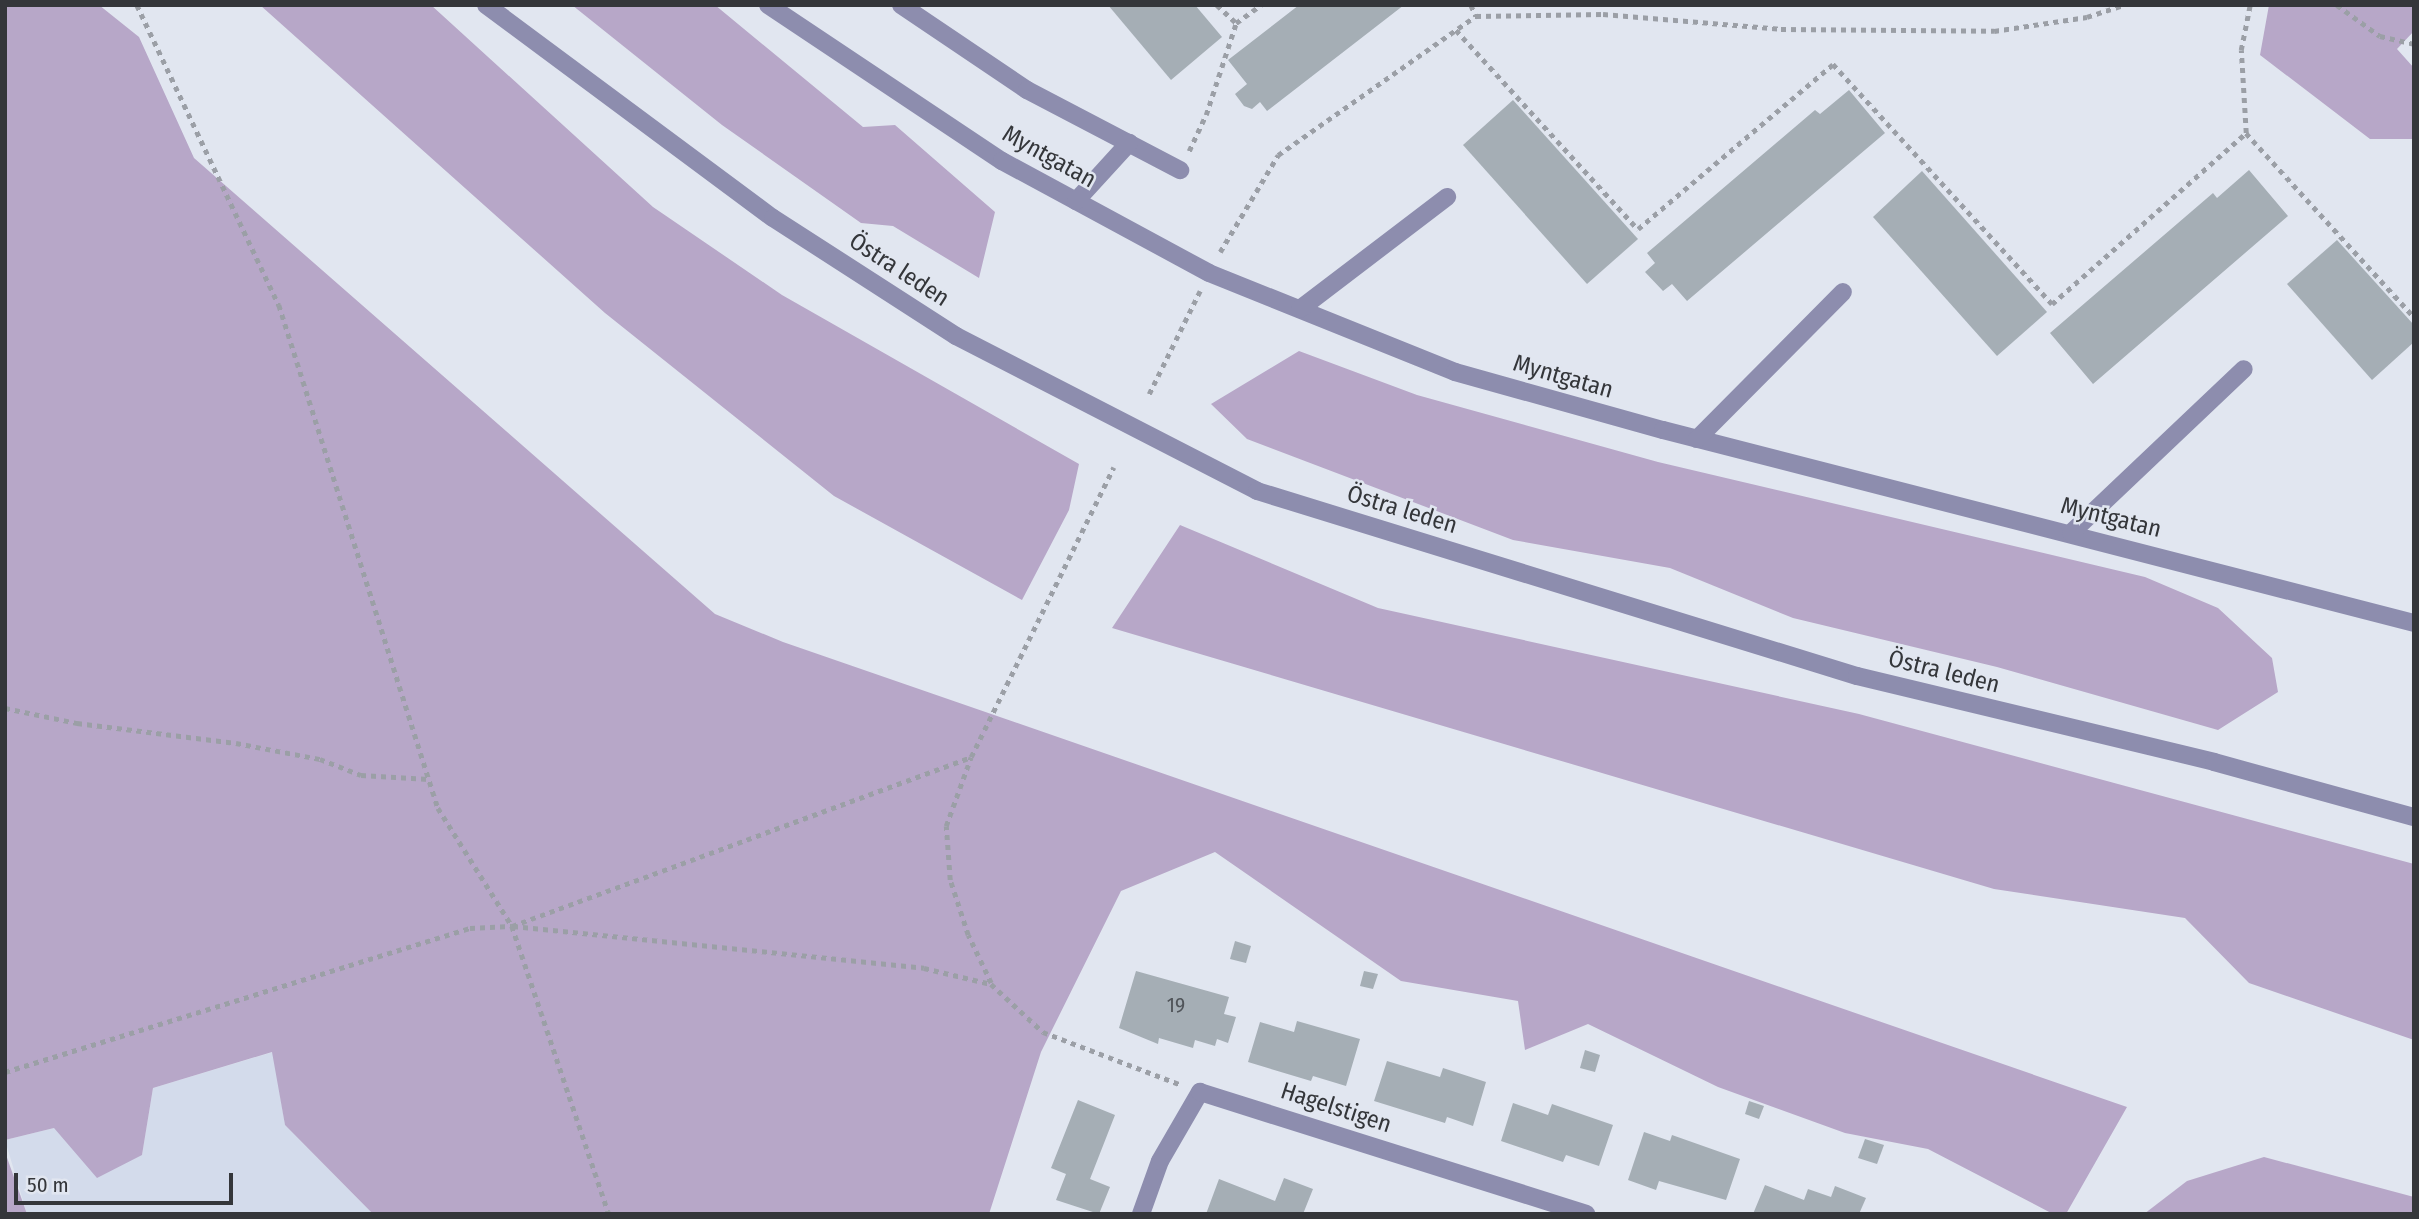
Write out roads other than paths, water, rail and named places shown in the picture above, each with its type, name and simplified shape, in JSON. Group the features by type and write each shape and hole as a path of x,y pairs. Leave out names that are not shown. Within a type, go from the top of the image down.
{"street":[{"name":"Östra leden","path":"486,5 773,218 956,336 1257,491 1857,676 2200,759 2414,817"},
{"name":"Myntgatan","path":"768,5 1002,161 1076,201 1209,272 1455,372 1697,439 2414,623"},
{"path":"901,5 1027,90 1180,170"},
{"path":"1076,201 1129,144"},
{"path":"1300,309 1447,197"},
{"path":"1697,439 1843,292"},
{"path":"2071,533 2244,369"},
{"name":"Hagelstigen","path":"1141,1214 1160,1161 1200,1091 1586,1214"}]}
